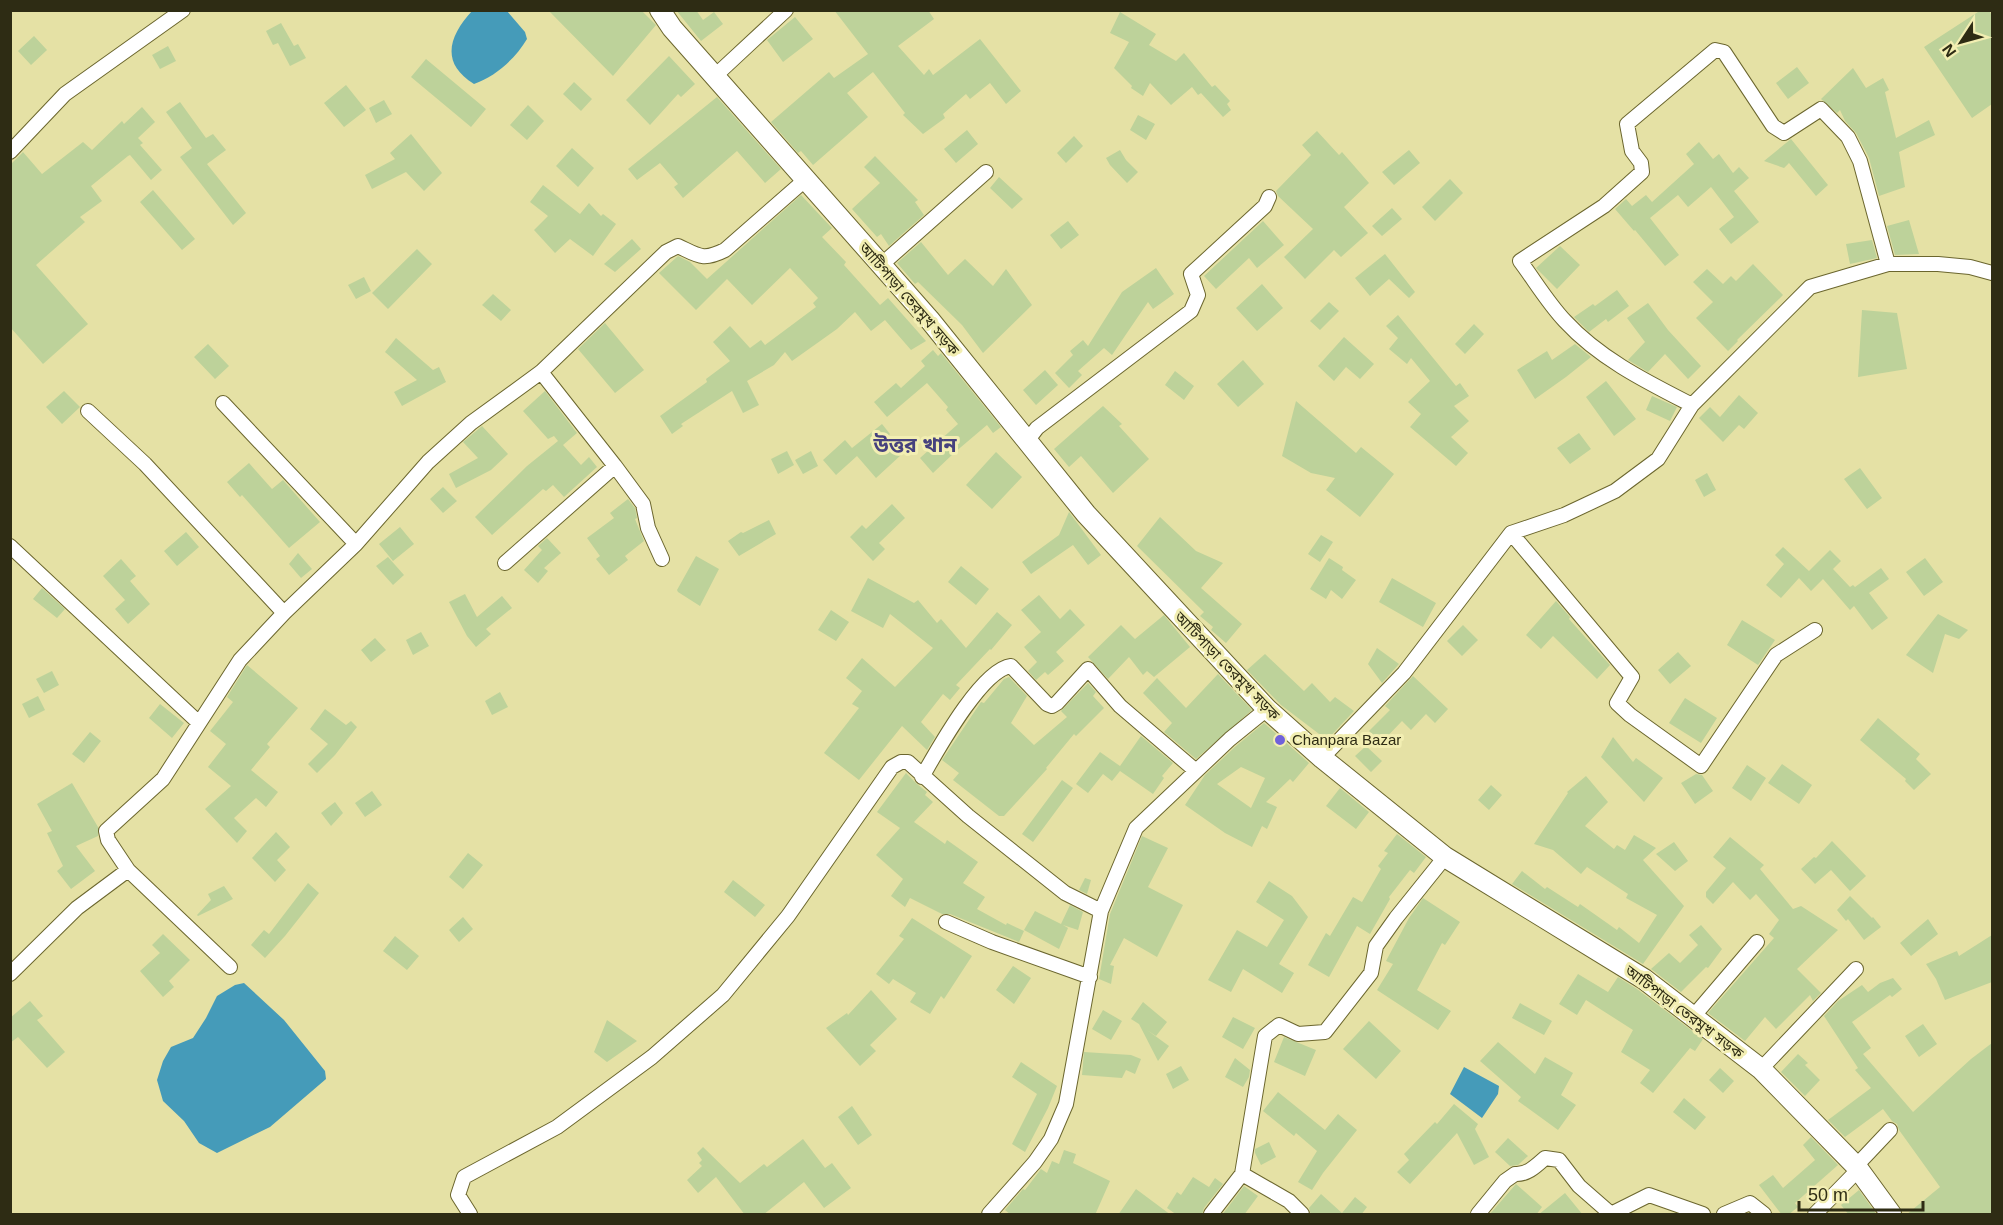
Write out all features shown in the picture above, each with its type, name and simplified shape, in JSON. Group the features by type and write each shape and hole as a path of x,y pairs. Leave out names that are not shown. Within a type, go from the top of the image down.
{"main road":[{"name":"আটিপাড়া তেরমুখ সড়ক","path":"660,10 672,27 805,180 929,319 1086,514 1267,709 1322,758 1444,857 1644,979 1761,1069 1857,1168 1891,1215"}],"street":[{"path":"10,152 65,94 183,10"},
{"path":"715,76 786,10"},
{"path":"1692,405 1644,381 1608,358 1564,321 1520,261 1604,206 1642,172 1641,163 1632,151 1627,124 1715,50 1724,52 1773,126 1784,133 1821,108 1848,137 1860,161 1888,264"},
{"path":"881,265 986,172"},
{"path":"230,967 128,870 108,840 105,831 163,779 240,660 284,613 356,544 428,462 471,423 541,372 666,252 678,246 710,258 725,250 805,180"},
{"path":"1027,441 1036,428 1191,311 1198,295 1191,274 1265,206 1269,197"},
{"path":"1322,758 1404,673 1511,533 1564,515 1615,491 1658,459 1692,405 1810,287 1888,264 1938,264 1970,267 1992,273"},
{"path":"541,372 642,504 648,528 662,559"},
{"path":"223,403 356,544"},
{"path":"88,411 145,464 284,613"},
{"path":"505,563 615,466"},
{"path":"1511,533 1632,677 1617,703 1630,715 1701,766 1776,655 1815,630"},
{"path":"10,546 199,723"},
{"path":"922,777 956,718 993,674 1004,667 1011,666 1047,704 1052,706 1088,669 1120,706 1196,771"},
{"path":"989,1215 1051,1139 1062,1113 1074,1066 1101,911 1136,828 1230,739 1267,709"},
{"path":"470,1215 458,1194 464,1177 557,1127 652,1057 723,995 788,916 892,767 901,762 908,762 968,816 1065,893 1101,911"},
{"path":"1211,1215 1242,1174 1265,1036 1279,1025 1298,1034 1325,1032 1371,973 1376,946 1444,857"},
{"path":"10,974 77,908 128,870"},
{"path":"946,922 992,942 1090,976"},
{"path":"1692,1018 1757,942"},
{"path":"1761,1069 1856,969"},
{"path":"1815,1215 1890,1130"},
{"path":"1478,1215 1505,1181 1515,1174 1532,1169 1545,1158 1558,1160 1579,1186 1611,1214 1649,1195 1703,1215"},
{"path":"1242,1174 1289,1201 1302,1215"},
{"path":"1724,1215 1750,1203 1764,1215"}],"water":[{"path":"472,11 507,11 525,32 527,39 504,66 474,84 463,76 452,58 452,49 458,30"},
{"path":"244,983 284,1020 325,1071 326,1079 270,1127 217,1153 199,1143 184,1121 163,1101 157,1080 163,1061 171,1047 193,1038 217,996 235,985"},
{"path":"1464,1067 1499,1086 1498,1094 1482,1118 1450,1094"}],"building":[{"path":"548,10 641,10 656,25 613,76"},
{"path":"676,10 696,10 703,20 714,12 723,24 701,41"},
{"path":"834,10 928,10 934,19 898,46 924,75 929,69 933,75 980,39 1021,91 1006,104 990,83 970,99 966,94 943,114 945,118 923,134 903,115 905,113 873,72 847,93 868,117 813,165 801,151 798,153 771,122 829,72 834,78 868,54"},
{"path":"1981,10 1989,10 1992,16 1992,104 1972,118 1924,47"},
{"path":"1120,12 1156,34 1149,45 1176,61 1184,53 1212,87 1215,85 1230,101 1227,104 1231,110 1223,117 1201,93 1198,95 1192,87 1171,105 1150,83 1143,96 1131,88 1132,86 1114,68 1129,42 1110,33"},
{"path":"795,17 813,39 783,62 767,40"},
{"path":"281,23 294,46 298,44 306,58 290,66 278,43 273,45 266,31"},
{"path":"34,36 47,50 31,65 18,51"},
{"path":"168,46 176,61 160,69 152,55"},
{"path":"669,56 695,84 681,97 678,94 650,125 626,100"},
{"path":"426,59 486,109 471,127 411,77"},
{"path":"1797,67 1809,83 1788,99 1776,83"},
{"path":"1853,68 1866,88 1883,78 1889,90 1885,92 1896,138 1929,120 1935,135 1899,152 1905,187 1879,196 1869,158 1856,133 1845,121 1840,110 1837,113 1821,99"},
{"path":"574,82 592,99 581,111 563,94"},
{"path":"346,85 366,110 344,127 324,103"},
{"path":"717,97 781,169 765,183 737,151 683,198 674,187 678,184 660,163 637,180 628,169"},
{"path":"384,100 392,114 376,123 369,108"},
{"path":"180,102 206,138 213,134 226,150 207,164 246,213 233,225 180,157 192,148 166,112"},
{"path":"528,105 544,121 527,140 510,125"},
{"path":"142,107 155,122 138,138 143,143 140,145 162,170 151,180 130,155 128,156 91,186 102,201 80,217 85,222 36,265 88,324 43,364 10,327 10,165 23,152 42,174 83,142 92,150 122,121 124,124"},
{"path":"1138,115 1155,124 1146,140 1130,130"},
{"path":"967,130 978,144 956,163 944,149"},
{"path":"1317,131 1339,155 1342,152 1369,183 1344,207 1368,233 1341,257 1334,250 1305,279 1284,257 1313,229 1278,196 1276,191 1311,155 1302,145"},
{"path":"411,134 442,173 424,191 406,172 372,189 365,175 395,159 390,153"},
{"path":"1074,136 1083,146 1066,163 1057,153"},
{"path":"1791,139 1828,185 1816,196 1789,163 1784,168 1764,161"},
{"path":"1699,142 1713,159 1719,154 1733,173 1739,167 1749,178 1734,191 1759,222 1731,244 1719,229 1734,217 1711,187 1688,207 1678,195 1650,218 1679,255 1665,266 1615,209 1626,199 1632,206 1646,195 1652,202 1694,164 1686,154"},
{"path":"572,148 594,168 578,187 556,166"},
{"path":"1120,150 1138,172 1127,183 1106,158"},
{"path":"1409,150 1420,163 1394,185 1382,172"},
{"path":"875,156 918,200 915,202 924,215 889,246 881,234 877,237 852,209 880,183 864,167"},
{"path":"999,177 1023,199 1012,209 990,188"},
{"path":"1450,179 1463,193 1435,221 1422,207"},
{"path":"543,185 580,214 589,203 601,216 603,214 616,224 593,256 570,239 555,253 534,230 548,216 530,202"},
{"path":"153,190 195,239 182,250 140,202"},
{"path":"801,195 832,228 822,237 846,262 844,265 880,305 888,298 926,341 911,350 885,320 871,331 855,312 837,329 792,361 785,352 774,365 747,381 759,405 743,413 732,391 681,424 683,426 672,434 660,416 707,382 706,379 730,361 713,342 730,326 750,348 761,340 765,345 816,307 813,303 818,298 790,268 752,305 727,279 696,310 659,273 678,256 690,262 707,279"},
{"path":"1392,208 1402,219 1382,236 1372,226"},
{"path":"1909,220 1919,254 1895,255 1887,226"},
{"path":"1068,221 1079,235 1061,249 1050,235"},
{"path":"1263,221 1284,245 1257,268 1249,258 1216,289 1204,276"},
{"path":"632,239 641,249 615,272 604,264"},
{"path":"1872,240 1877,258 1850,264 1846,244"},
{"path":"921,242 948,275 965,259 993,286 1006,269 1032,305 983,353 962,325 918,282 915,284 897,263"},
{"path":"1560,246 1580,265 1557,289 1536,268"},
{"path":"417,249 432,264 388,309 372,293"},
{"path":"1385,254 1415,292 1409,298 1389,279 1370,296 1355,278"},
{"path":"1753,264 1783,295 1728,351 1696,318 1713,302 1693,282 1707,269 1723,284 1731,276 1736,281"},
{"path":"1156,268 1174,294 1153,309 1148,302 1112,355 1104,348 1078,371 1082,375 1069,388 1055,373 1073,355 1070,351 1083,340 1088,346 1122,292"},
{"path":"364,277 371,291 356,299 348,285"},
{"path":"1262,284 1283,308 1257,331 1236,308"},
{"path":"1617,290 1629,306 1608,322 1606,319 1589,332 1574,317 1593,304 1595,306"},
{"path":"493,294 511,310 501,321 482,305"},
{"path":"1329,302 1339,311 1320,330 1310,321"},
{"path":"1648,303 1668,330 1701,366 1688,379 1665,354 1648,372 1628,360 1645,342 1627,318"},
{"path":"1862,310 1897,313 1907,369 1858,377"},
{"path":"1398,315 1456,386 1460,383 1469,396 1454,406 1469,421 1451,437 1468,453 1456,466 1410,427 1421,414 1408,402 1430,381 1411,358 1407,364 1389,349 1398,338 1386,326"},
{"path":"605,323 644,370 615,393 578,349"},
{"path":"1474,324 1484,334 1465,354 1455,344"},
{"path":"1344,337 1374,364 1360,379 1346,367 1334,381 1318,366"},
{"path":"396,338 433,370 439,367 446,382 402,406 394,392 417,380 385,352"},
{"path":"208,344 229,366 215,379 194,357"},
{"path":"1575,344 1591,357 1535,399 1517,370 1547,351 1552,360"},
{"path":"933,350 938,356 941,353 1001,427 993,433 987,425 933,473 920,458 958,424 946,410 948,407 927,383 887,417 874,402 896,383 901,388 925,366 921,361"},
{"path":"1243,360 1264,384 1238,407 1217,384"},
{"path":"1045,370 1058,385 1036,405 1023,390"},
{"path":"1175,371 1194,386 1184,400 1165,385"},
{"path":"1606,381 1636,419 1614,436 1586,397"},
{"path":"64,391 80,407 62,424 46,407"},
{"path":"545,391 577,433 563,445 581,465 589,457 597,467 564,497 553,485 546,491 543,489 492,535 475,517 527,466 558,441 554,436 548,439 523,411"},
{"path":"1739,395 1758,413 1744,429 1739,425 1723,442 1699,418 1710,407 1720,417"},
{"path":"1652,396 1677,407 1670,421 1646,410"},
{"path":"1296,401 1356,453 1361,447 1394,474 1360,517 1326,490 1335,478 1311,473 1282,456"},
{"path":"1103,406 1122,424 1119,426 1149,459 1113,493 1081,456 1069,467 1054,449"},
{"path":"882,424 890,434 886,438 901,455 876,478 857,456 836,475 823,460 845,440 852,448"},
{"path":"482,426 508,454 491,470 456,488 449,474 478,458 463,442"},
{"path":"1579,433 1591,449 1570,464 1557,448"},
{"path":"787,451 794,465 778,474 771,459"},
{"path":"811,451 818,466 803,474 795,460"},
{"path":"996,452 1022,477 992,509 966,485"},
{"path":"249,463 272,489 283,480 320,522 289,548 242,495 240,497 227,482"},
{"path":"1860,468 1882,498 1867,509 1844,479"},
{"path":"1707,473 1716,490 1704,497 1695,480"},
{"path":"443,487 457,501 443,513 430,499"},
{"path":"628,499 635,508 637,518 635,519 644,541 625,556 628,560 609,575 596,559 600,556 587,538 614,518 610,513"},
{"path":"892,504 905,518 879,543 885,549 873,561 850,537 862,525 866,529"},
{"path":"1069,512 1101,555 1088,565 1073,545 1031,574 1022,562 1059,535"},
{"path":"1160,517 1196,551 1223,563 1201,588 1242,624 1226,643 1200,616 1204,612 1137,546"},
{"path":"769,520 776,534 739,556 728,541 741,532"},
{"path":"400,527 414,544 393,561 379,544"},
{"path":"186,532 199,547 177,566 164,551"},
{"path":"1321,535 1333,542 1320,562 1308,554"},
{"path":"547,538 561,553 544,568 548,571 538,583 524,570 542,550 538,546"},
{"path":"1783,547 1809,571 1830,550 1841,561 1833,569 1850,587 1853,585 1855,587 1881,568 1889,579 1869,593 1888,618 1872,630 1854,606 1850,610 1823,579 1811,591 1799,578 1781,598 1766,585 1784,564 1775,555"},
{"path":"298,553 312,569 301,578 289,564"},
{"path":"696,556 719,569 700,606 677,590"},
{"path":"388,557 404,575 393,585 376,566"},
{"path":"1329,558 1343,567 1342,570 1356,580 1342,599 1331,590 1326,599 1310,589"},
{"path":"1925,558 1943,582 1924,596 1906,572"},
{"path":"121,559 136,576 130,581 150,604 128,624 115,609 125,600 103,576"},
{"path":"961,566 989,589 976,605 948,582"},
{"path":"868,578 914,603 918,600 937,623 941,619 966,648 997,612 1012,625 956,685 960,688 950,700 943,694 921,722 935,737 927,750 902,726 859,780 824,753 859,708 852,704 862,691 846,678 862,658 895,687 933,648 890,614 883,628 851,611"},
{"path":"1392,578 1436,603 1423,627 1379,602"},
{"path":"42,588 65,609 57,618 33,599"},
{"path":"465,594 477,617 502,596 512,608 486,629 491,634 476,647 467,636 449,602"},
{"path":"1039,595 1060,619 1070,609 1085,625 1056,652 1064,661 1048,675 1045,672 1036,680 1028,671 1037,662 1024,647 1041,632 1021,610"},
{"path":"1556,601 1610,665 1597,679 1553,636 1541,649 1526,635"},
{"path":"831,610 849,622 836,641 818,630"},
{"path":"1938,614 1968,630 1959,639 1945,634 1933,673 1906,655"},
{"path":"1164,615 1190,647 1154,677 1147,671 1143,675 1129,657 1108,679 1088,657 1121,625 1135,639"},
{"path":"1742,620 1775,640 1758,665 1727,645"},
{"path":"1463,625 1478,640 1462,656 1447,641"},
{"path":"421,632 429,646 413,655 406,640"},
{"path":"375,638 386,650 371,662 361,650"},
{"path":"1377,648 1399,664 1382,683 1368,664"},
{"path":"1678,652 1691,666 1670,684 1658,670"},
{"path":"1265,654 1304,691 1312,683 1330,702 1335,697 1354,711 1327,740 1281,705 1247,670"},
{"path":"247,665 298,708 267,744 270,747 251,770 278,792 266,807 256,798 234,818 247,831 237,843 205,809 231,786 208,767 226,744 210,731 233,702 227,697"},
{"path":"52,671 59,685 44,693 36,679"},
{"path":"1218,674 1252,710 1196,759 1164,732 1172,723 1143,693 1157,678 1186,708"},
{"path":"1413,676 1448,709 1435,723 1426,714 1411,730 1402,721 1381,743 1369,731 1390,710 1385,706"},
{"path":"1009,677 1027,696 1011,723 1034,745 1067,717 1061,711 1088,683 1096,692 1093,696 1104,708 1076,736 1074,734 1047,769 1004,816 999,816 953,780 959,773 942,760 981,702 984,703 1004,679"},
{"path":"500,692 508,707 492,715 485,701"},
{"path":"38,696 45,710 29,718 22,704"},
{"path":"1685,698 1717,718 1701,743 1669,723"},
{"path":"160,704 184,723 172,738 149,718"},
{"path":"325,709 346,725 351,721 357,727 317,773 308,764 328,744 310,729"},
{"path":"1878,718 1920,754 1916,759 1931,774 1914,790 1905,781 1906,779 1860,740"},
{"path":"1264,723 1309,763 1293,782 1290,779 1266,802 1277,807 1267,829 1262,826 1252,847 1225,833 1185,805 1205,775","holes":["1241,767 1265,778 1251,808 1217,784"]},
{"path":"90,732 101,741 84,763 72,754"},
{"path":"1141,736 1173,763 1162,776 1164,778 1153,794 1120,771 1112,781 1103,774 1088,793 1076,784 1100,752 1120,766"},
{"path":"1613,737 1633,762 1636,758 1663,778 1644,802 1601,757"},
{"path":"1366,746 1382,761 1371,772 1355,756"},
{"path":"1782,764 1812,785 1799,804 1768,783"},
{"path":"1747,765 1766,778 1751,801 1732,788"},
{"path":"906,773 927,792 925,795 933,802 914,822 945,844 947,840 978,862 963,883 985,897 977,909 1006,925 1007,923 1024,931 1019,942 950,914 942,914 910,898 905,907 891,896 903,879 876,855 900,828 877,812"},
{"path":"1696,774 1702,775 1713,791 1695,804 1681,783"},
{"path":"1586,776 1608,802 1585,826 1614,849 1617,845 1625,850 1634,835 1656,848 1643,860 1684,906 1643,964 1512,884 1522,871 1545,889 1547,887 1578,907 1580,904 1617,930 1619,927 1639,943 1657,915 1626,898 1628,894 1587,867 1581,874 1553,850 1534,844 1567,792"},
{"path":"1062,780 1073,788 1033,842 1022,834"},
{"path":"72,783 98,827 98,836 76,846 95,871 71,889 57,871 63,866 47,833 52,831 37,804"},
{"path":"1491,785 1502,795 1489,810 1478,800"},
{"path":"1340,788 1369,812 1356,829 1326,806"},
{"path":"372,791 382,805 365,817 355,803"},
{"path":"335,802 343,813 331,826 321,813"},
{"path":"276,832 290,847 277,860 286,870 275,882 252,858"},
{"path":"1397,834 1426,857 1414,873 1410,870 1389,897 1390,899 1370,934 1357,926 1329,977 1308,965 1326,933 1330,936 1353,897 1362,902 1381,869 1378,866 1388,853 1384,851"},
{"path":"1142,836 1168,848 1148,887 1183,905 1157,957 1124,938 1110,965 1114,966 1111,984 1099,979 1110,914"},
{"path":"1730,837 1764,865 1760,869 1793,909 1801,906 1838,930 1797,969 1821,993 1813,1001 1810,995 1776,1029 1765,1017 1745,1041 1708,1013 1774,938 1769,934 1779,920 1756,894 1750,900 1733,882 1713,904 1706,897 1706,892 1726,868 1713,857"},
{"path":"1832,841 1866,876 1850,891 1831,870 1815,884 1801,869 1814,857 1816,858"},
{"path":"1674,842 1688,861 1675,871 1656,854"},
{"path":"468,853 483,865 463,889 449,877"},
{"path":"1085,878 1091,880 1087,894 1079,890"},
{"path":"733,880 765,905 755,917 724,892"},
{"path":"1269,881 1292,896 1308,917 1279,964 1294,973 1282,993 1243,969 1231,992 1208,980 1237,930 1267,947 1284,920 1256,902"},
{"path":"308,883 319,893 265,958 251,945 264,930 269,934"},
{"path":"224,886 233,899 198,916 211,900 208,894"},
{"path":"1850,896 1881,927 1864,940 1848,919 1846,921 1837,910"},
{"path":"1423,898 1460,922 1445,945 1442,943 1417,990 1451,1011 1438,1030 1377,990 1393,964 1386,961 1409,918"},
{"path":"1070,905 1083,912 1078,930 1063,925 1068,928 1059,949 1024,930 1035,911 1061,924"},
{"path":"463,917 473,929 459,942 449,930"},
{"path":"912,918 972,956 944,999 941,996 930,1014 910,1002 916,993 893,979 889,984 876,974 904,939 899,936"},
{"path":"1928,919 1938,934 1911,956 1900,943"},
{"path":"1701,925 1722,949 1708,968 1706,967 1681,992 1651,969 1669,953 1680,963 1698,945 1689,935"},
{"path":"163,934 190,960 169,981 174,987 163,997 140,971 160,953 152,945"},
{"path":"1992,935 1992,982 1945,1000 1936,979 1926,964 1957,951 1959,956"},
{"path":"395,936 419,956 407,970 383,951"},
{"path":"1013,966 1031,978 1014,1004 996,990"},
{"path":"1578,974 1608,992 1618,977 1703,1039 1695,1051 1690,1048 1653,1093 1640,1083 1650,1070 1621,1052 1633,1030 1586,1000 1577,1015 1559,1004"},
{"path":"1893,978 1902,989 1852,1022 1871,1048 1863,1054 1913,1112 1992,1043 1992,1215 1906,1215 1940,1187 1897,1124 1883,1109 1845,1137 1828,1120 1871,1088 1855,1070 1858,1068 1824,1016 1838,1001 1862,985 1868,992 1880,983"},
{"path":"871,990 897,1019 870,1045 876,1051 860,1066 826,1028 847,1013 848,1015"},
{"path":"30,1001 43,1016 37,1020 65,1052 47,1068 18,1037 10,1043 10,1018"},
{"path":"1143,1002 1167,1022 1156,1036 1147,1030 1169,1046 1158,1061 1139,1024 1131,1019"},
{"path":"1520,1003 1552,1021 1544,1035 1512,1018"},
{"path":"1103,1010 1122,1021 1111,1040 1092,1029"},
{"path":"1233,1017 1255,1028 1243,1049 1222,1037"},
{"path":"607,1020 637,1041 607,1062 594,1052"},
{"path":"1369,1021 1401,1051 1376,1079 1343,1049"},
{"path":"1923,1024 1937,1044 1919,1057 1905,1036"},
{"path":"1284,1037 1316,1050 1305,1076 1274,1062"},
{"path":"1498,1042 1535,1074 1545,1057 1573,1073 1561,1095 1576,1105 1558,1130 1518,1101 1521,1097 1480,1061"},
{"path":"1084,1052 1131,1055 1141,1059 1135,1074 1126,1070 1122,1078 1082,1075"},
{"path":"1798,1054 1808,1063 1805,1065 1820,1080 1805,1096 1781,1072"},
{"path":"1235,1058 1250,1070 1243,1087 1225,1077"},
{"path":"1021,1062 1057,1086 1025,1152 1012,1144 1037,1094 1012,1077"},
{"path":"1181,1066 1189,1080 1173,1089 1166,1074"},
{"path":"1720,1068 1734,1081 1723,1093 1709,1080"},
{"path":"1278,1092 1325,1130 1338,1114 1357,1130 1312,1190 1298,1182 1317,1151 1296,1133 1294,1136 1263,1111"},
{"path":"1684,1098 1706,1117 1695,1130 1673,1112"},
{"path":"1454,1104 1478,1124 1475,1129 1489,1157 1474,1165 1457,1133 1410,1184 1397,1172 1409,1160 1404,1154 1435,1122 1437,1124"},
{"path":"852,1106 872,1135 858,1145 838,1117"},
{"path":"1811,1137 1838,1165 1795,1203 1798,1207 1788,1215 1782,1215 1759,1185 1773,1175 1783,1188 1815,1160 1803,1145"},
{"path":"1508,1138 1528,1156 1518,1165 1510,1166 1495,1152"},
{"path":"803,1139 825,1168 832,1163 851,1188 824,1208 804,1182 763,1215 745,1215 716,1177 698,1193 687,1180 702,1166 699,1163 702,1160 697,1153 703,1147 740,1183 764,1164 767,1167"},
{"path":"1269,1142 1276,1157 1261,1165 1255,1149"},
{"path":"1064,1150 1076,1154 1073,1163 1110,1181 1095,1215 1011,1215 1005,1210 1023,1189 1025,1190 1041,1169 1047,1173 1052,1161 1059,1164"},
{"path":"1193,1177 1209,1187 1215,1178 1223,1184 1204,1208 1202,1215 1177,1215 1167,1208 1177,1192 1181,1195"},
{"path":"1516,1184 1542,1207 1536,1215 1489,1215"},
{"path":"1244,1186 1258,1196 1244,1215 1222,1215"},
{"path":"1136,1189 1171,1215 1118,1215"},
{"path":"1859,1190 1877,1215 1849,1215 1841,1205"},
{"path":"1565,1193 1583,1215 1538,1215"},
{"path":"1321,1194 1342,1213 1355,1197 1367,1207 1361,1215 1311,1215 1309,1208"}],"place":[{"name":"Chanpara Bazar","path":"1280,740"}],"district":[{"name":"উত্তর খান","path":"915,445"}]}
